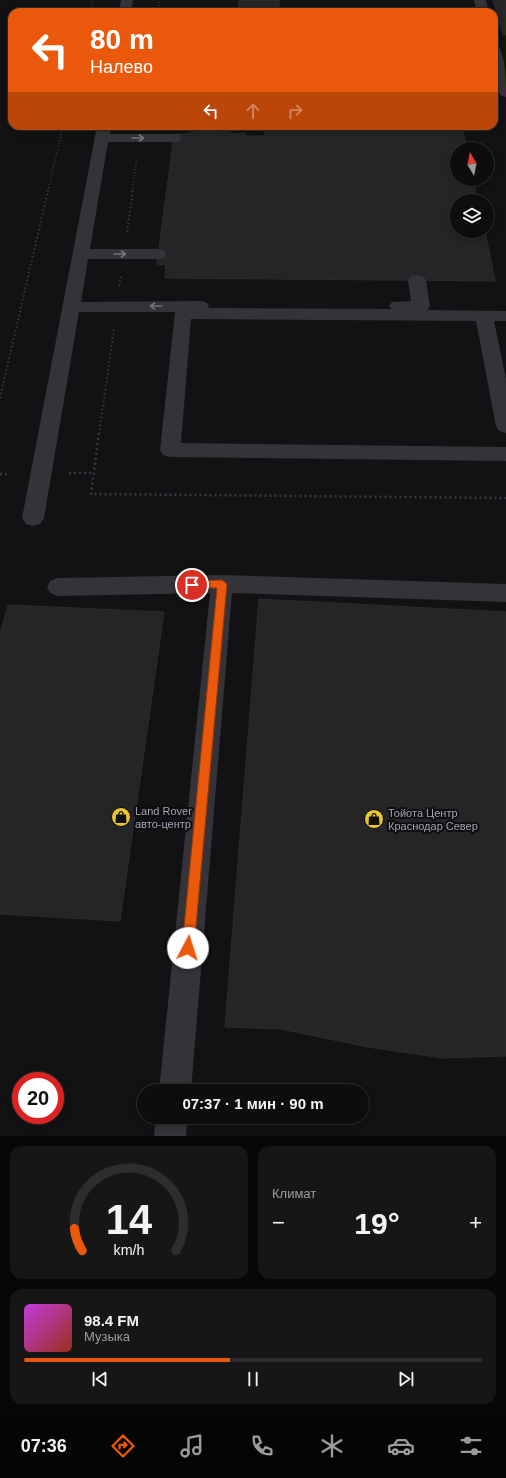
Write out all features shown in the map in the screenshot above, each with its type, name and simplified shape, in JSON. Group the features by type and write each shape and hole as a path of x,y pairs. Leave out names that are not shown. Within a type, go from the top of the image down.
{"street":[{"path":"498,67 505,88"},
{"path":"33,518 103,132 140,138 174,138"},
{"path":"81,254 158,254"},
{"path":"72,306 421,306 417,280"},
{"path":"506,316 184,313 170,450 506,454"},
{"path":"484,316 506,426"},
{"path":"58,587 222,584 506,593"},
{"path":"175,1084 222,584"},
{"path":"170,1136 171,1124"}],"path":[{"path":"0,398 62,130"},
{"path":"140,138 91,494 506,498"},
{"path":"0,474 9,474"},
{"path":"69,474 94,474"}],"building":[{"path":"239,0 279,0 279,8 238,8"},
{"path":"493,0 506,0 506,35 503,35 498,18 498,8 495,8"},
{"path":"261,130 463,130 465,142 450,142 450,186 475,186 476,194 450,194 450,238 486,238 495,281 165,278 166,265 157,264 174,134 228,131 233,134 245,133 245,136 266,136 265,132"},
{"name":"Тойота Центр Краснодар Север","path":"259,599 506,612 506,1056 443,1058 368,1047 281,1029 225,1027"},
{"path":"8,605 164,612 120,921 0,914 0,634"}],"place":[{"name":"Land Rover авто-центр","path":"121,817"},
{"name":"Тойота Центр Краснодар Север","path":"374,819"}],"route":[{"path":"188,948 222,584 192,585"}]}
